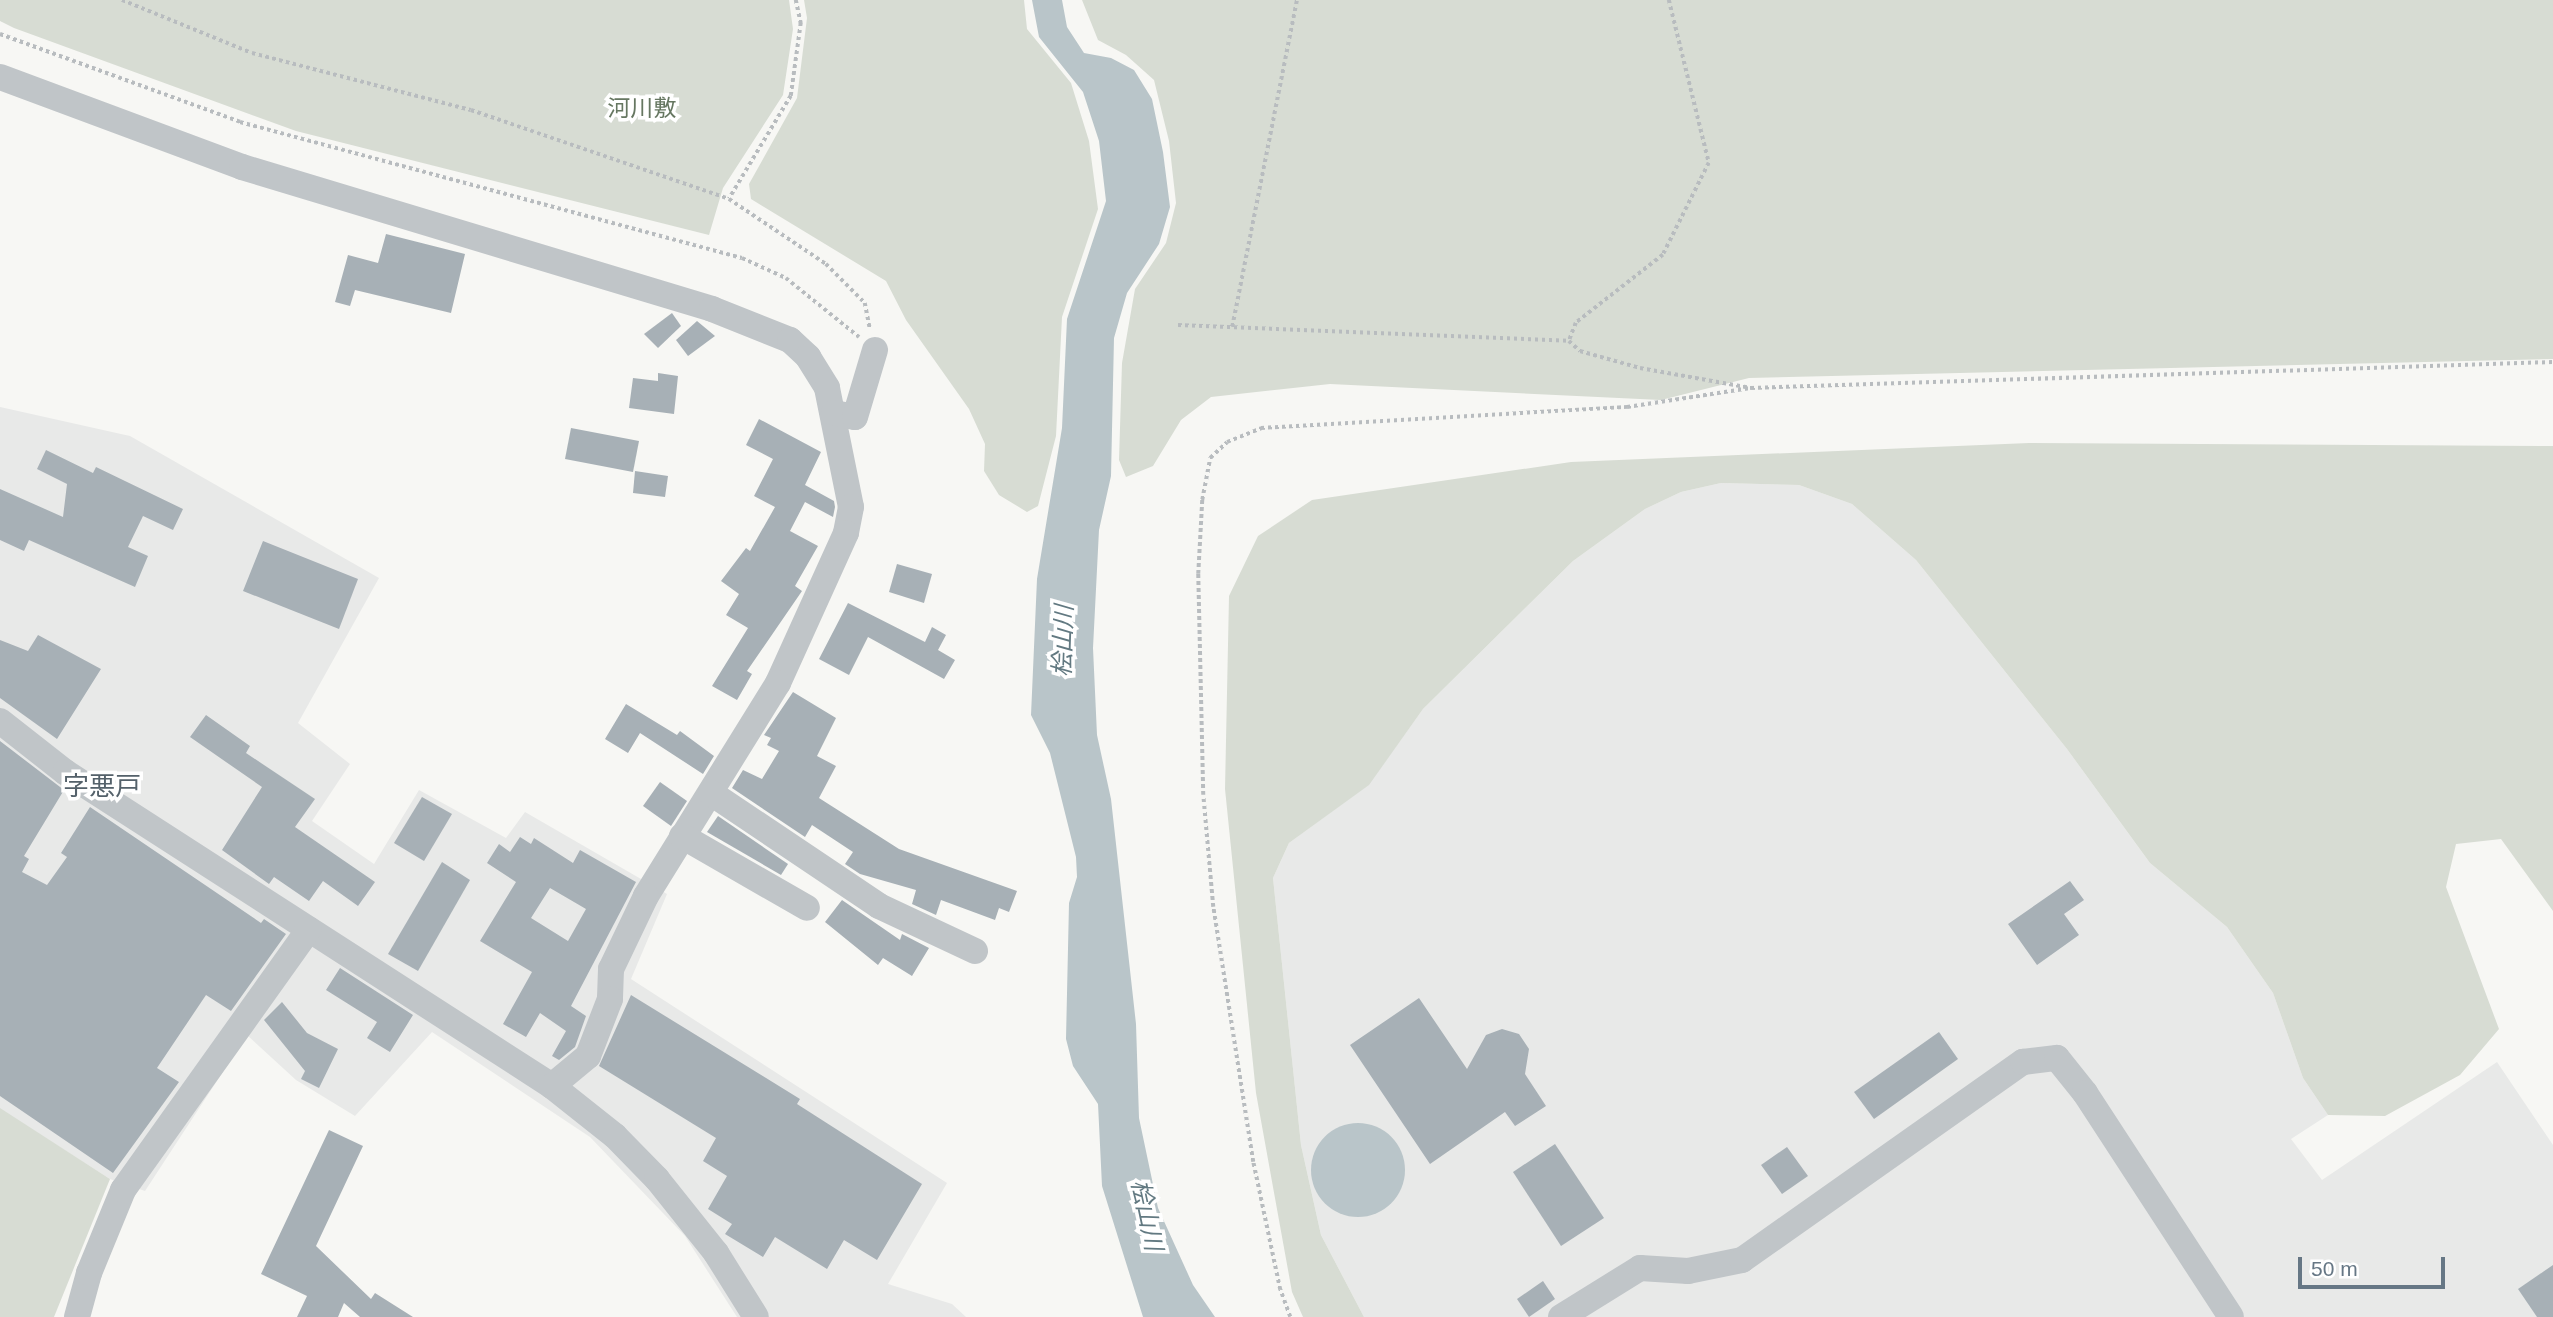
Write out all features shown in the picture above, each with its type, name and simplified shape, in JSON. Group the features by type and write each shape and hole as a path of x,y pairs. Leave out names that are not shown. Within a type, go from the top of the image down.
{"street":[{"path":"0,77 242,167 712,309 790,340 808,357 827,388 851,507 846,533 778,683 682,836 611,970 610,999 588,1055 552,1087"},
{"path":"834,414 855,417 875,350"},
{"path":"0,721 65,772 552,1087 615,1136 657,1179 716,1253 756,1317"},
{"path":"711,793 879,906 975,951"},
{"path":"682,836 807,908"},
{"path":"77,1317 89,1273 123,1190 309,929"},
{"path":"1561,1317 1640,1268 1688,1270 1742,1260 2022,1062 2057,1058 2085,1093 2231,1317"}],"path":[{"path":"122,0 252,53 471,110 729,199 826,264 865,303 875,350"},
{"path":"729,199 791,96 801,23 796,0"},
{"path":"1232,327 1297,0"},
{"path":"1569,341 1576,323 1663,255 1709,163 1669,0"},
{"path":"0,34 240,122 742,258 786,278 875,350"},
{"path":"1178,325 1569,341 1580,351 1640,368 1751,388"},
{"path":"1290,1317 1280,1290 1254,1162 1213,907 1205,820 1198,574 1202,500 1210,458 1227,442 1261,428 1627,407 1751,388 2432,362 2553,362"}],"shaded area":[{"path":"0,407 130,436 379,578 298,723 350,764 312,821 374,864 419,790 506,838 525,812 667,894 631,979 947,1183 888,1284 952,1304 966,1317 737,1317 685,1236 590,1137 432,1032 355,1116 296,1080 247,1035 145,1191 110,1179 0,1109"},
{"path":"1721,483 1799,485 1852,504 1916,560 2067,749 2150,863 2227,927 2273,993 2303,1078 2328,1115 2291,1139 2322,1180 2497,1062 2553,1145 2553,1317 1364,1317 1321,1235 1301,1145 1273,878 1289,843 1368,785 1423,709 1573,561 1645,509 1681,492"}],"green space":[{"name":"河川敷","path":"0,0 789,0 793,29 783,95 723,188 709,235 296,131 14,28 0,21"},
{"path":"804,0 1024,0 1027,29 1071,83 1089,141 1098,209 1062,317 1056,436 1038,506 1027,512 999,495 984,471 985,444 969,409 906,320 886,281 751,199 749,184 797,98 807,18"},
{"path":"1082,0 2553,0 2553,359 1749,378 1661,400 1330,384 1211,397 1181,420 1153,466 1126,477 1119,460 1122,363 1135,289 1166,243 1176,203 1169,141 1154,80 1126,55 1098,40"},
{"path":"2029,443 2553,446 2553,911 2501,839 2456,844 2446,887 2499,1029 2460,1075 2385,1116 2328,1115 2303,1078 2273,993 2227,927 2150,863 2067,749 1916,560 1852,504 1799,485 1721,483 1681,492 1645,509 1573,561 1423,709 1369,785 1289,843 1273,878 1301,1145 1321,1235 1364,1317 1303,1317 1292,1292 1256,1093 1225,789 1229,596 1258,536 1312,500 1571,462"},
{"path":"0,1108 110,1179 54,1317 0,1317"}],"water":[{"name":"桧山川","path":"1032,0 1062,0 1067,27 1084,53 1111,58 1134,70 1152,99 1163,152 1170,207 1159,244 1127,293 1114,338 1111,476 1099,530 1093,648 1097,735 1111,799 1136,1024 1139,1118 1158,1208 1193,1285 1215,1317 1143,1317 1102,1186 1098,1104 1073,1066 1066,1039 1069,903 1077,877 1076,857 1050,753 1031,715 1037,579 1062,428 1067,319 1106,201 1099,141 1083,92 1039,37"},
{"path":"1358,1123 1376,1126 1391,1137 1402,1152 1405,1170 1402,1188 1391,1203 1376,1214 1358,1217 1340,1214 1325,1203 1314,1188 1311,1170 1314,1152 1325,1137 1340,1126"}],"building":[{"path":"386,234 465,254 451,313 355,290 350,306 335,302 348,255 378,263"},
{"path":"672,313 681,326 658,348 644,334"},
{"path":"697,321 715,336 688,356 676,340"},
{"path":"658,373 678,376 674,414 629,408 633,378 658,381"},
{"path":"759,419 821,452 805,485 834,501 835,507 833,517 805,502 790,531 818,546 795,586 802,591 747,671 752,674 737,700 712,686 748,628 726,615 739,594 721,581 746,548 750,551 775,507 754,496 773,459 746,445"},
{"path":"571,428 639,441 633,472 565,459"},
{"path":"46,450 93,473 96,467 183,509 173,530 143,516 128,547 148,556 135,587 29,540 24,551 0,540 0,489 63,517 67,484 37,469"},
{"path":"635,471 668,476 665,497 633,493"},
{"path":"263,541 358,579 339,629 243,591"},
{"path":"897,564 932,574 924,603 889,592"},
{"path":"848,603 925,642 932,627 946,635 938,650 955,660 944,679 868,637 849,675 819,659"},
{"path":"38,635 101,669 57,739 0,698 0,640 28,651"},
{"path":"793,692 836,718 817,756 836,766 819,798 899,849 1017,891 1009,912 999,908 995,920 941,900 936,915 912,904 916,890 860,874 845,864 853,852 812,825 805,837 732,788 743,770 762,779 779,751 767,745 771,738 764,735"},
{"path":"626,704 677,735 680,731 714,756 703,774 640,733 628,753 605,739"},
{"path":"206,715 250,746 246,753 315,799 295,827 375,882 358,906 323,881 309,901 274,877 269,884 222,850 262,787 190,737"},
{"path":"0,741 64,790 24,856 29,859 22,872 47,885 67,857 61,853 90,807 261,923 264,919 286,934 231,1011 206,995 157,1068 179,1082 113,1173 0,1096"},
{"path":"660,782 687,801 671,826 643,806"},
{"path":"422,797 452,814 424,861 394,843"},
{"path":"718,816 788,864 781,875 707,832"},
{"path":"520,837 531,844 534,838 573,863 580,850 636,882 571,1006 586,1016 575,1047 559,1060 552,1056 566,1031 540,1013 526,1037 503,1024 532,972 480,941 516,882 487,863 499,844 510,852","holes":["550,888 586,909 568,941 531,918"]},
{"path":"442,862 470,880 418,971 388,954"},
{"path":"2070,881 2084,900 2064,914 2079,935 2037,965 2008,924"},
{"path":"842,900 900,940 902,934 929,948 912,976 883,958 878,965 825,922"},
{"path":"340,968 413,1015 390,1052 367,1038 377,1022 326,990"},
{"path":"631,995 800,1099 797,1104 922,1184 877,1260 844,1240 827,1269 775,1237 763,1257 725,1234 732,1224 708,1209 727,1176 703,1161 716,1138 599,1066"},
{"path":"1419,998 1467,1069 1486,1035 1502,1029 1519,1034 1529,1049 1525,1074 1546,1106 1515,1126 1505,1112 1430,1164 1350,1045"},
{"path":"282,1002 307,1033 338,1049 319,1088 301,1079 305,1071 264,1020"},
{"path":"1939,1032 1958,1059 1874,1119 1854,1092"},
{"path":"329,1130 363,1146 316,1246 371,1299 375,1293 413,1317 360,1317 344,1303 338,1317 297,1317 307,1296 261,1274"},
{"path":"1555,1144 1604,1218 1561,1246 1513,1172"},
{"path":"1787,1147 1808,1176 1782,1194 1761,1165"},
{"path":"2553,1265 2553,1317 2537,1317 2518,1289"},
{"path":"1543,1281 1555,1299 1529,1317 1517,1299"}],"district":[{"name":"字悪戸","path":"102,787"}]}
